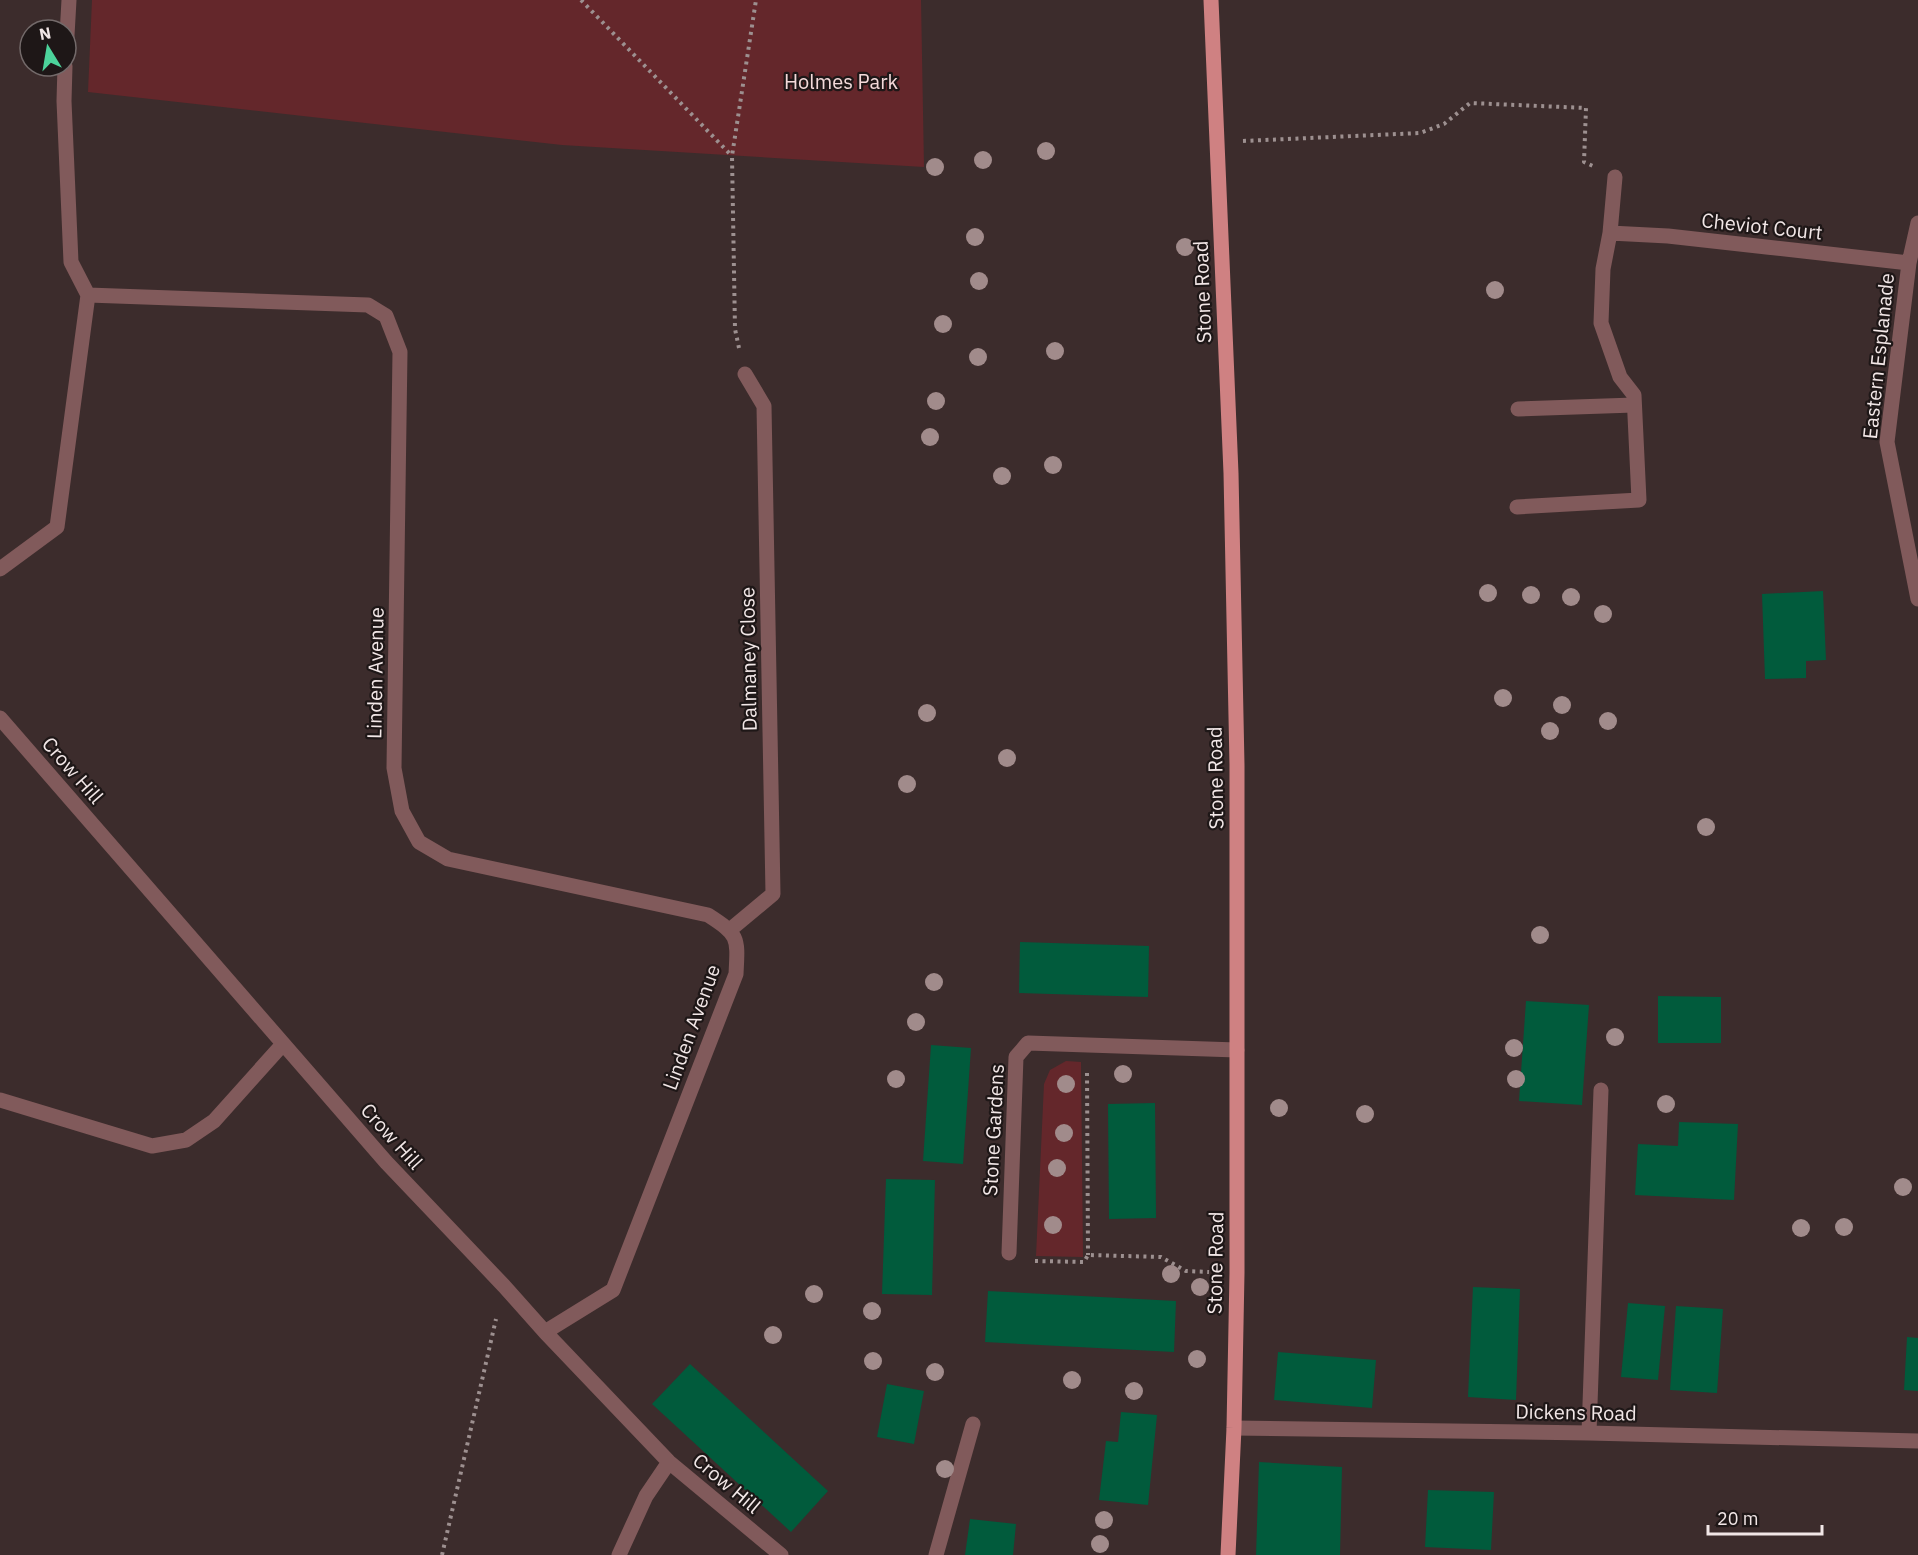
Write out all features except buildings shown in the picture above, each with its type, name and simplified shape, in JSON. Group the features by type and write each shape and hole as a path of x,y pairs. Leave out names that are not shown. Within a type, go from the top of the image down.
{"main road":[{"name":"Stone Road","path":"1211,0 1231,484 1237,765 1237,1273 1234,1428 1228,1555"}],"street":[{"path":"68,18 69,0"},
{"path":"0,569 57,527 88,295 71,262 65,78"},
{"path":"1516,507 1639,500 1634,395 1620,377 1601,323 1603,269 1610,232 1615,177"},
{"name":"Eastern Esplanade","path":"1918,223 1909,263 1887,442 1918,599"},
{"name":"Cheviot Court","path":"1610,232 1668,236 1909,263"},
{"name":"Linden Avenue","path":"88,295 368,305 386,316 400,352 394,768 402,811 419,842 448,859 708,915 731,929 738,948 736,974 613,1290 544,1332"},
{"name":"Dalmaney Close","path":"731,929 773,894 764,406 745,374"},
{"path":"1518,409 1634,405"},
{"name":"Crow Hill","path":"0,718 386,1162 504,1286 544,1332 669,1462 781,1555"},
{"name":"Stone Gardens","path":"1009,1252 1016,1057 1028,1043 1238,1050"},
{"path":"0,1100 152,1146 186,1140 214,1121 283,1044"},
{"path":"1589,1433 1601,1090"},
{"path":"936,1555 973,1424"},
{"name":"Dickens Road","path":"1234,1428 1918,1441"},
{"path":"619,1555 646,1496 669,1462"}],"path":[{"path":"581,0 732,156"},
{"path":"745,374 735,329 732,156 756,0"},
{"path":"1217,142 1420,133 1444,124 1470,103 1586,108 1584,162 1615,177"},
{"path":"1009,1252 1033,1261 1084,1262 1088,1255 1087,1046"},
{"path":"1088,1255 1161,1257 1186,1271 1214,1273"},
{"path":"442,1555 504,1286"}],"green space":[{"name":"Holmes Park","path":"92,0 921,0 924,167 562,145 88,92"},
{"path":"1066,1061 1081,1062 1083,1257 1036,1256 1044,1084 1050,1070"}]}
